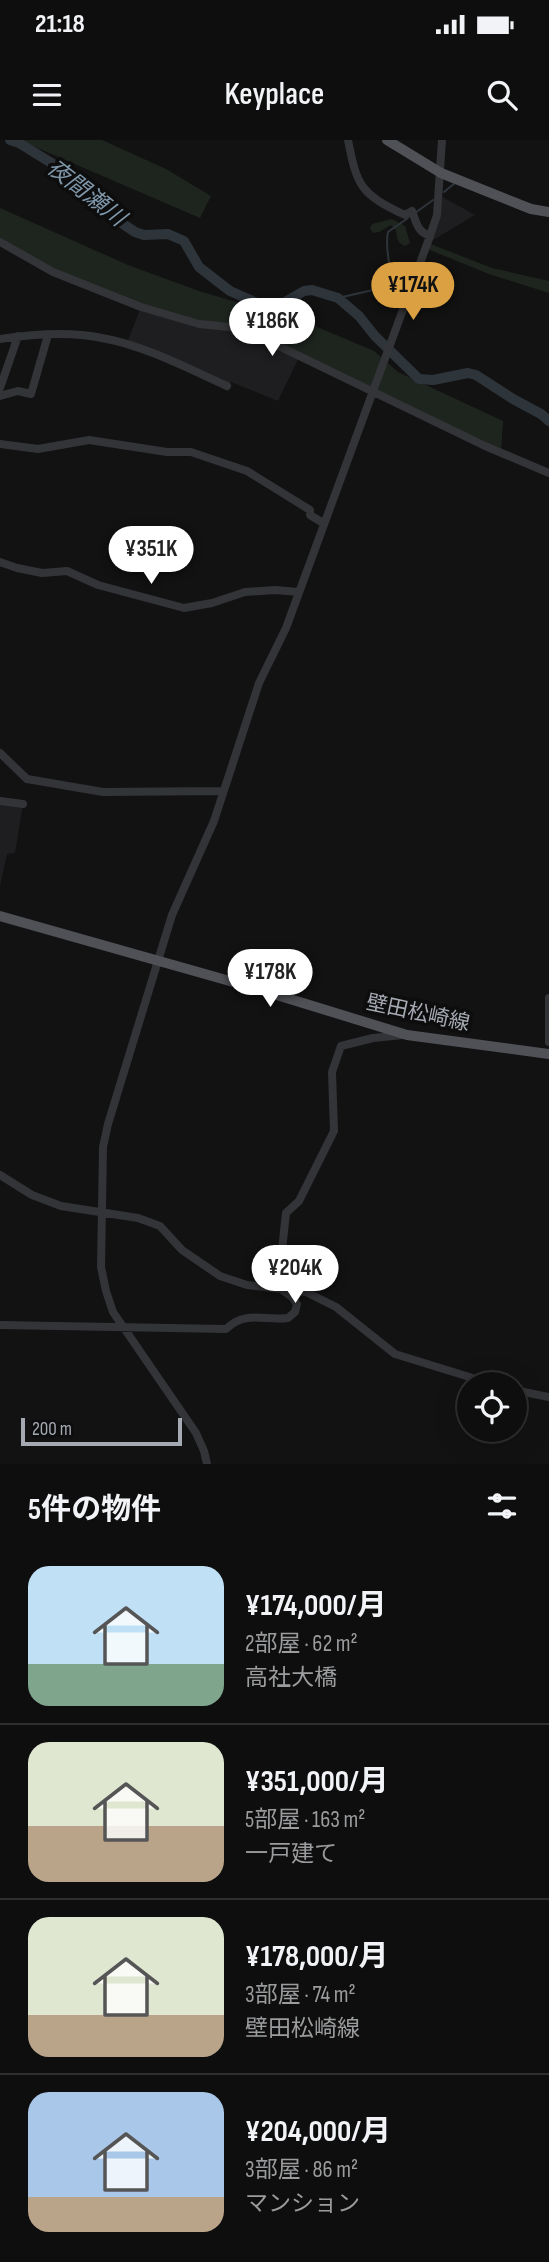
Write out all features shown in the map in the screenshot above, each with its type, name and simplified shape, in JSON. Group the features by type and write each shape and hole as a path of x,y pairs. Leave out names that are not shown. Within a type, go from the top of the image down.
{"main road":[{"path":"387,140 441,173 531,209 549,212"},
{"name":"壁田松崎線","path":"0,916 407,1035 549,1054"}],"street":[{"path":"348,140 354,170 362,189 374,199 405,215 413,214 421,233 429,240"},
{"path":"207,1464 196,1433 113,1312 101,1267 103,1147 157,960 180,895 210,830 259,683 286,628 429,240 437,215 442,140"},
{"path":"0,242 53,272 141,307 200,324 229,327 254,334 485,446 549,473"},
{"path":"0,396 18,391 31,394 48,335"},
{"path":"0,339 48,335 102,338 164,358 227,386"},
{"path":"0,388 18,336"},
{"path":"0,444 38,449 89,440 167,452 191,452 247,471 310,510 310,515 323,523"},
{"path":"0,562 42,573 67,571 98,585 184,608 212,603 245,592 299,592"},
{"path":"0,752 27,779 103,792 223,791"},
{"path":"0,801 23,804"},
{"path":"549,998 549,1042"},
{"path":"0,1325 226,1329 236,1320 245,1317 288,1318 295,1312 297,1304 281,1289 279,1278 286,1213 299,1201 334,1131 332,1072 341,1046 373,1038 407,1035"},
{"path":"0,1175 32,1195 61,1206 138,1218 160,1226 182,1250 220,1276 247,1285 306,1292 336,1307 395,1354 457,1373"},
{"path":"527,1393 549,1397"}],"shaded area":[{"path":"19,140 102,140 166,169 211,196 200,218"},
{"path":"439,195 475,215 428,243"},
{"path":"0,208 128,265 199,291 310,324 374,351 398,372 503,421 501,452 254,334 199,324 101,292 0,242"},
{"path":"392,219 405,226 410,243 405,246 400,243 396,230 391,225 373,233 370,228 372,224"},
{"path":"428,243 492,268 549,281 549,293 489,274 430,250"},
{"path":"141,307 229,327 300,355 278,401 231,382 227,386 126,345"},
{"path":"0,801 23,804 15,853 7,854 0,886"}],"waterway":[{"name":"夜間瀬川","path":"10,140 71,175 114,218 135,232 144,235 168,234 184,241 199,267 230,291 266,307 278,306 304,291 312,290 338,298 359,316 375,336 419,379 433,380 468,373 476,375 549,421"},
{"path":"444,192 455,183"},
{"path":"415,213 433,200"},
{"path":"338,298 373,290 389,281 388,232 408,218"}]}
